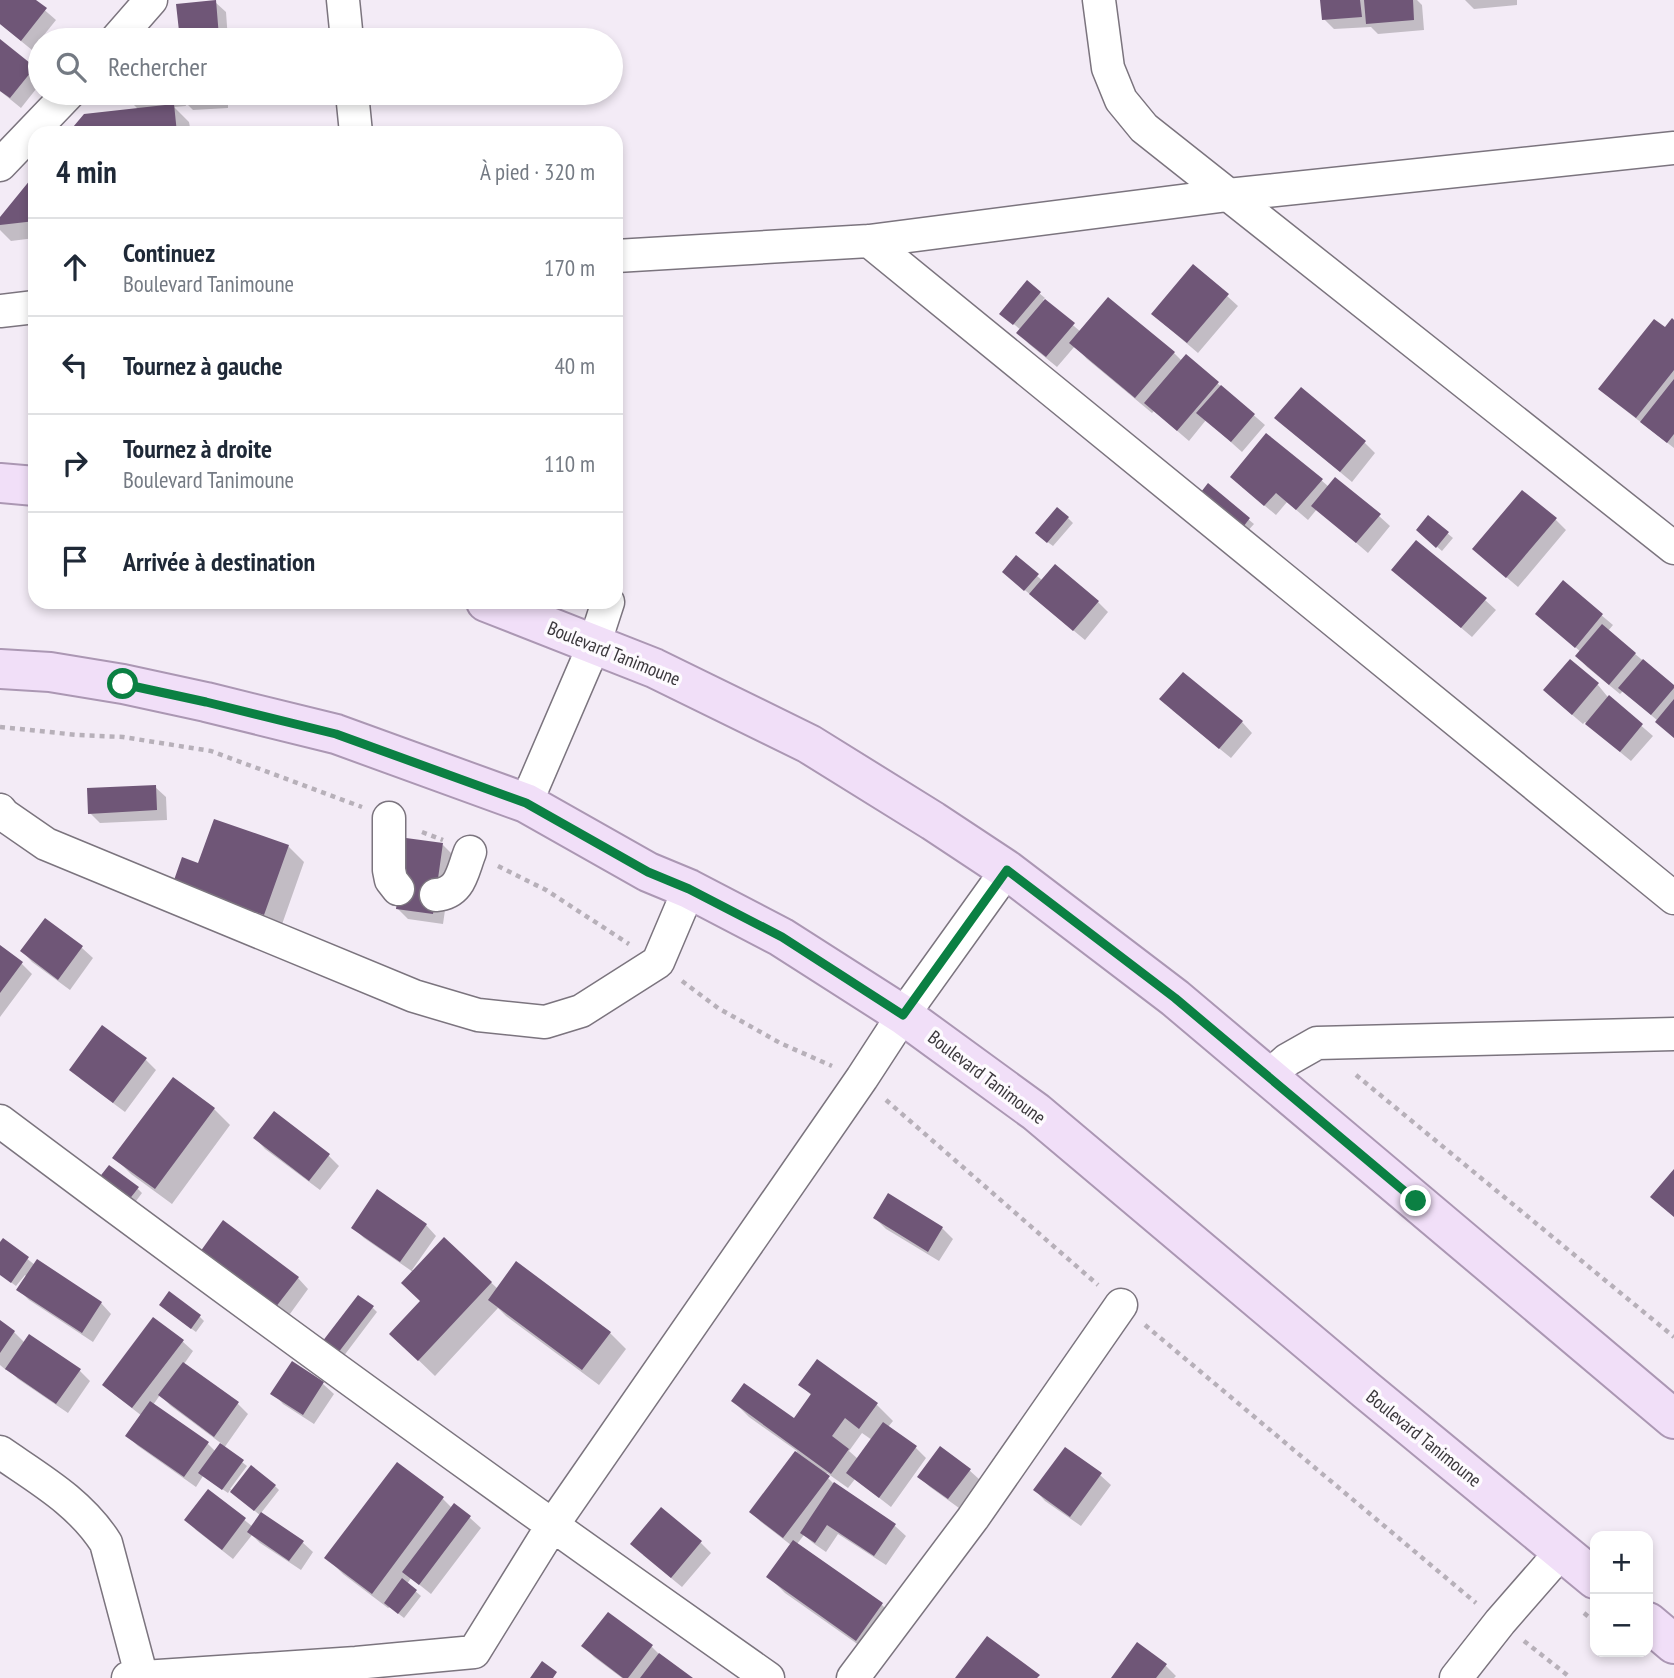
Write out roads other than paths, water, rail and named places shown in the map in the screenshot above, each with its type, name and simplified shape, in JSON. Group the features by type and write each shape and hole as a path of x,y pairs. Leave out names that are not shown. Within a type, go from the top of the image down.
{"main road":[{"path":"0,483 28,485"},
{"name":"Boulevard Tanimoune","path":"504,609 654,668 809,744 1007,870 1175,998 1674,1419"},
{"name":"Boulevard Tanimoune","path":"0,670 50,672 123,684 323,731 526,803 648,872 689,889 782,937 903,1015 1036,1112 1590,1575"},
{"path":"1653,1626 1674,1644"}],"street":[{"path":"126,28 151,0"},
{"path":"343,0 346,28"},
{"path":"1099,0 1108,68 1121,100 1144,128 1674,548"},
{"path":"37,126 58,105"},
{"path":"353,105 355,126"},
{"path":"0,165 28,136"},
{"path":"623,256 869,241 1228,195 1674,148"},
{"path":"869,241 1674,898"},
{"path":"0,311 28,308"},
{"path":"526,803 594,645 606,609"},
{"path":"0,810 46,844 414,996 478,1015 545,1022 582,1011 658,962 689,889"},
{"path":"389,818 389,870 391,880 398,889"},
{"path":"436,895 446,894 456,887 470,852"},
{"path":"0,1452 71,1501 96,1527 106,1543 137,1678 356,1662 475,1665 552,1526 903,1015 1007,870"},
{"path":"1268,1077 1287,1060 1317,1043 1674,1034"},
{"path":"0,1122 552,1526 768,1678"},
{"path":"853,1678 973,1518 1121,1305"},
{"path":"1456,1678 1500,1622 1562,1552"}]}
